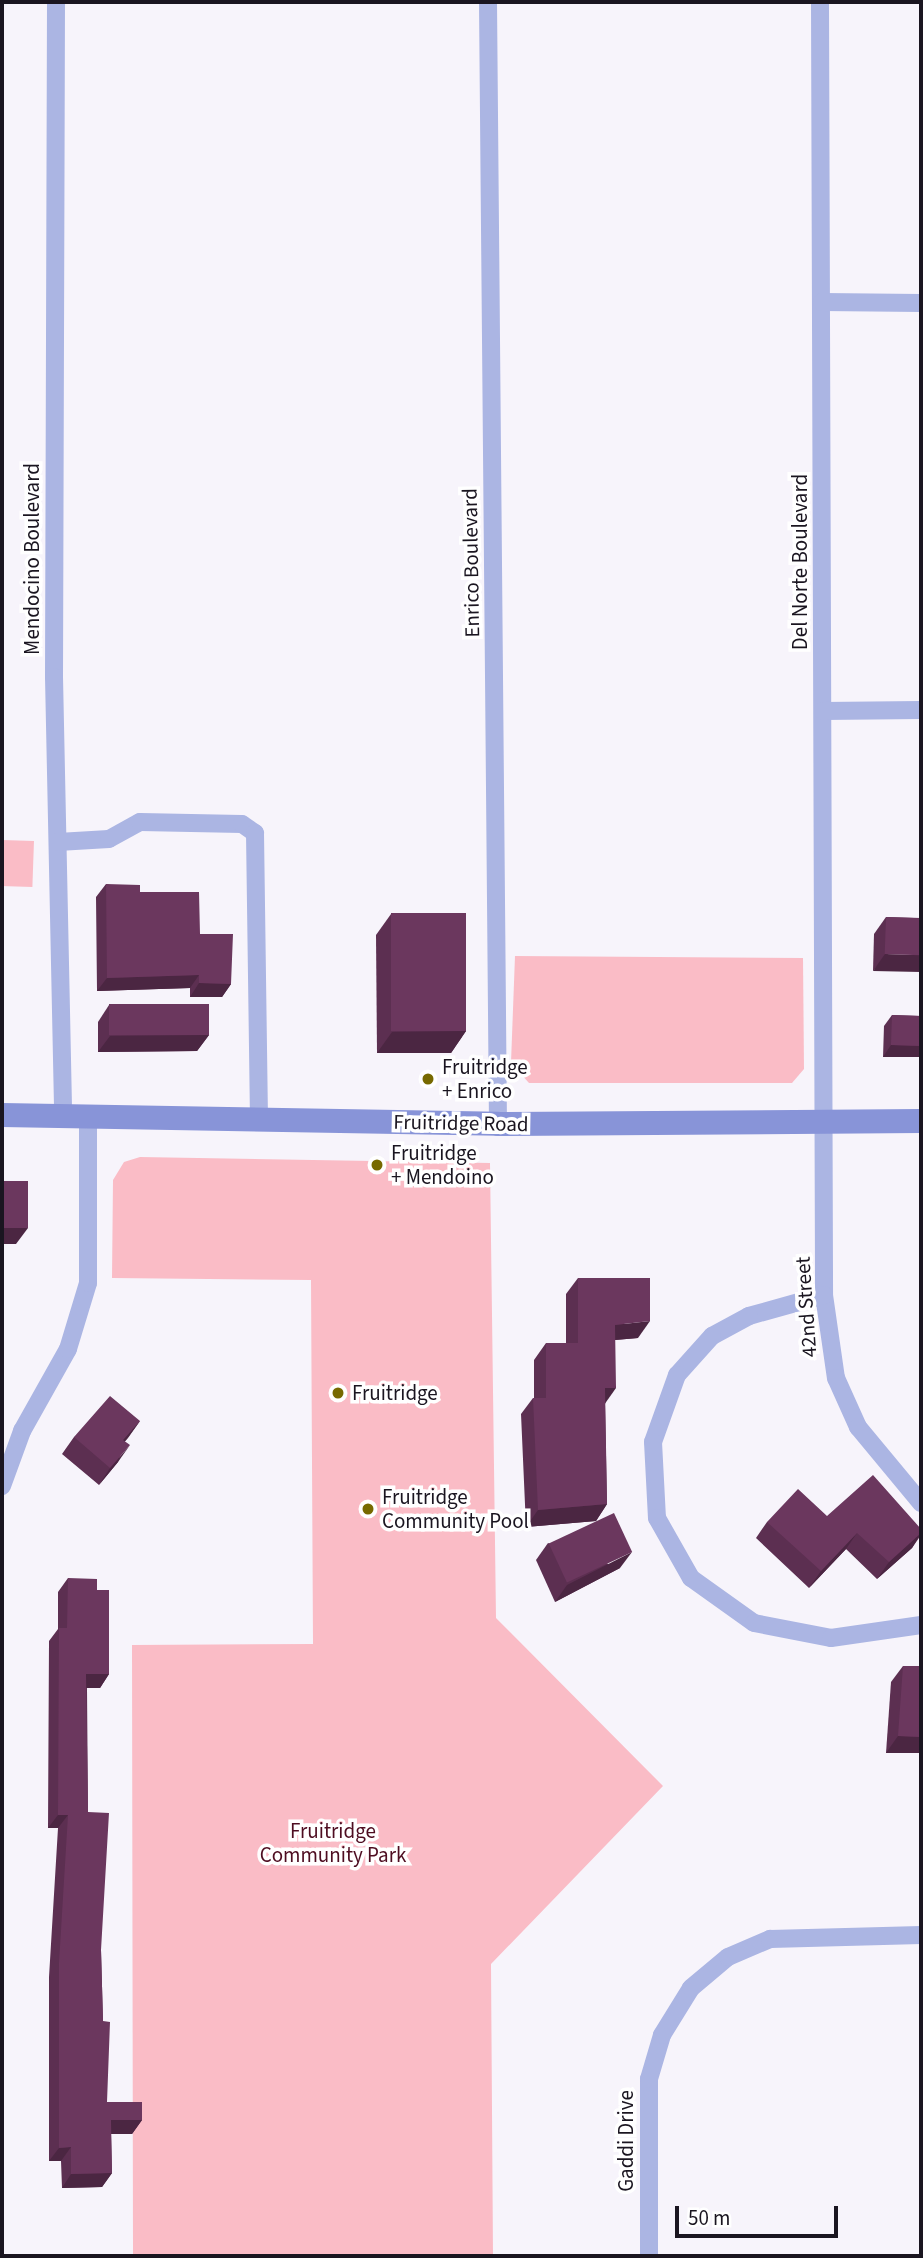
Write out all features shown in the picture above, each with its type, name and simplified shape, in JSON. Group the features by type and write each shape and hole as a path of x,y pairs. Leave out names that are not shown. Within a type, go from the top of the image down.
{"main road":[{"name":"Fruitridge Road","path":"2,1115 498,1124 921,1121"}],"street":[{"name":"Mendocino Boulevard","path":"56,2 58,842 63,1115"},
{"name":"Enrico Boulevard","path":"488,2 498,1124"},
{"name":"Del Norte Boulevard","path":"820,2 824,1122"},
{"path":"822,302 921,303"},
{"path":"823,711 921,710"},
{"path":"58,842 109,839 141,822 242,824 255,833 259,1118"},
{"path":"2,1486 22,1431 68,1349 88,1283 88,1115"},
{"name":"42nd Street","path":"824,1122 824,1295 836,1378 858,1427 921,1503"},
{"path":"824,1295 749,1316 712,1336 677,1375 653,1442 657,1518 691,1578 754,1623 831,1638 921,1625"},
{"name":"Gaddi Drive","path":"649,2256 649,2078 662,2035 691,1988 728,1957 770,1939 921,1935"}],"green space":[{"path":"2,840 34,841 32,887 2,886"},
{"path":"515,956 803,958 804,1069 792,1083 529,1083 511,1063"},
{"name":"Fruitridge Community Park","path":"140,1157 490,1163 496,1618 663,1786 491,1964 493,2256 133,2256 132,1645 313,1644 311,1280 112,1278 113,1180 124,1162"}],"building":[{"path":"106,884 140,885 140,892 199,892 200,934 233,934 231,984 199,983 199,975 107,978"},
{"path":"391,913 466,913 466,1031 391,1031"},
{"path":"886,917 921,918 920,955 885,954"},
{"path":"109,1004 209,1004 209,1035 109,1035"},
{"path":"892,1015 921,1016 920,1046 891,1045"},
{"path":"2,1181 28,1181 28,1228 2,1228"},
{"path":"578,1278 650,1278 650,1321 615,1325 616,1388 605,1388 607,1504 538,1510 533,1398 546,1398 546,1343 578,1343"},
{"path":"110,1396 140,1421 123,1440 130,1445 110,1468 74,1437"},
{"path":"873,1475 921,1529 921,1533 889,1562 857,1533 821,1571 767,1522 798,1489 827,1516"},
{"path":"614,1513 632,1552 567,1582 549,1543"},
{"path":"68,1578 97,1579 97,1590 109,1590 109,1674 86,1674 88,1812 109,1813 101,1950 103,2021 110,2022 107,2102 142,2102 142,2120 111,2120 112,2173 71,2174 71,2147 59,2148 59,1963 68,1815 58,1815 59,1628 67,1628"},
{"path":"903,1666 921,1666 921,1737 898,1736"}],"place":[{"name":"Fruitridge + Enrico","path":"428,1079"},
{"name":"Fruitridge + Mendoino","path":"377,1165"},
{"name":"Fruitridge","path":"338,1393"},
{"name":"Fruitridge Community Pool","path":"368,1509"}]}
